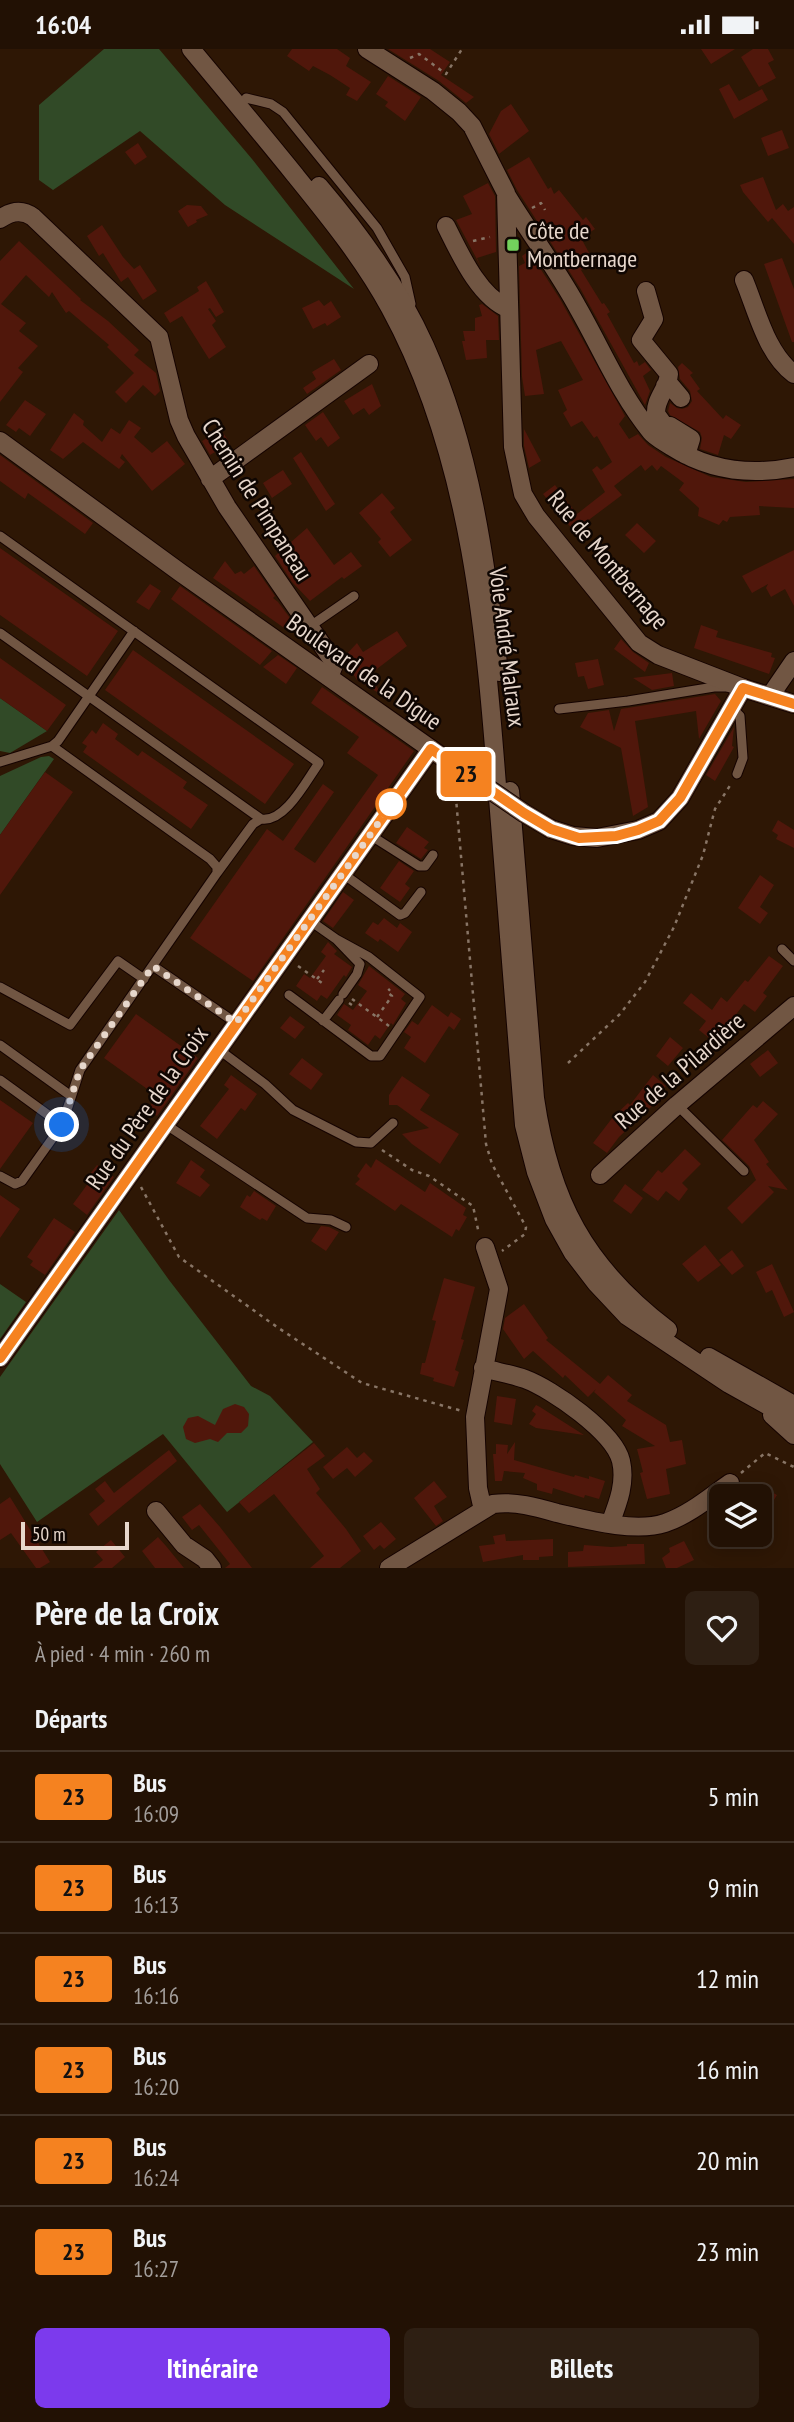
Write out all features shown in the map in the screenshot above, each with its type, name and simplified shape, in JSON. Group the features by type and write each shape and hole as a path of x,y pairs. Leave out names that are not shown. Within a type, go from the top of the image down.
{"street":[{"name":"Voie André Malraux","path":"191,49 330,218 360,259 390,306 413,354 442,431 470,552 490,689 524,1125 544,1197 573,1253 627,1316 729,1384 794,1409"},
{"name":"Voie André Malraux","path":"206,49 338,208 370,251 400,297 425,346 450,414 465,466 482,548 502,695 535,1098 543,1149 561,1202 603,1271 639,1308 672,1333 794,1409"},
{"name":"Rue de Montbernage","path":"367,49 433,91 459,112 472,126 506,193 513,447 523,494 536,516 639,642 658,655 743,688 794,704"},
{"path":"506,193 562,281 619,387 653,434 686,455 714,468 739,472 777,471 794,467"},
{"name":"Chemin de Pimpaneau","path":"0,219 16,211 33,217 159,337 182,428 227,507 333,661 334,668 329,677"},
{"path":"446,226 466,266 498,305 509,309"},
{"path":"744,280 773,350 782,365 794,374"},
{"path":"646,291 654,319 641,340 671,375 670,384 681,398"},
{"path":"210,479 369,364"},
{"path":"671,375 657,402 656,414 666,428 670,426 691,439 686,455"},
{"name":"Boulevard de la Digue","path":"0,441 431,749 455,771 551,829 573,836 597,838 638,830 659,821 685,789 743,688"},
{"path":"770,696 794,661"},
{"name":"Rue du Père de la Croix","path":"0,1358 431,749"},
{"name":"Rue de la Pilardière","path":"600,1175 677,1105 794,1007"},
{"path":"483,1510 478,1488 475,1417 499,1289 487,1253"},
{"path":"483,1368 520,1377 539,1386 588,1420 611,1442 621,1462 622,1492 611,1524"},
{"path":"729,1384 770,1413 794,1435"},
{"path":"389,1568 493,1504 506,1502 611,1524 663,1524 697,1506 730,1483"},
{"path":"156,1511 184,1545 205,1559 212,1568"}],"lane":[{"path":"0,535 319,763 280,815 268,820 261,819 0,633"},
{"path":"309,627 354,596"},
{"path":"0,762 52,746 58,741 134,631"},
{"path":"559,709 628,702 714,687 743,688"},
{"path":"731,707 740,716 743,758 737,774"},
{"path":"52,746 210,859 216,865 217,873"},
{"path":"0,1176 15,1184 22,1181 62,1125 80,1070 217,873 253,824 261,819"},
{"path":"370,835 419,866 425,866 433,855"},
{"path":"342,873 401,915 421,892"},
{"path":"309,920 336,940 360,964 358,974 323,1021"},
{"path":"289,995 376,1058 380,1056 420,1000 419,994 369,957 336,940"},
{"path":"782,949 794,961"},
{"path":"0,987 70,1025 118,961 144,979"},
{"path":"153,966 236,1023"},
{"path":"0,1045 71,1096"},
{"path":"218,1049 265,1083 293,1109 356,1142 371,1143 393,1123"},
{"path":"0,1080 62,1125"},
{"path":"677,1105 744,1171"},
{"path":"165,1124 307,1218 331,1220 346,1227"}],"path":[{"path":"401,71 409,58 419,54 446,74 462,49"},
{"path":"482,239 492,237"},
{"path":"371,1143 412,1171 429,1176 473,1206 476,1228 487,1253 525,1234 526,1227 492,1164 486,1144 455,771"},
{"path":"568,1063 620,1014 645,982 674,927 703,855 715,809 737,774"},
{"path":"284,956 322,983"},
{"path":"317,980 324,970"},
{"path":"377,1017 393,995 388,991"},
{"path":"354,1004 355,1002 388,1025"},
{"path":"131,1173 179,1257 189,1265 362,1383 475,1417"},
{"path":"730,1483 765,1453 794,1467"}],"green space":[{"path":"104,49 159,49 252,159 354,289 225,205 140,131 53,190 39,180 39,105"},
{"path":"0,698 47,731 10,753 0,751"},
{"path":"49,756 54,759 0,835 0,776"},
{"path":"119,1210 251,1386 270,1396 313,1442 227,1512 163,1434 37,1522 0,1464 0,1377"},
{"path":"0,1284 26,1302 0,1339"}],"building":[{"path":"292,49 337,49 350,58 346,66 371,82 357,101 346,95 350,88 330,75 313,66 309,71 287,56"},
{"path":"388,49 430,49 450,62 441,75 474,97 466,103 439,81"},
{"path":"701,49 735,49 711,64"},
{"path":"753,49 768,49 774,60 768,63 776,78 759,87 741,57"},
{"path":"388,76 421,97 405,121 385,106 388,102 376,94"},
{"path":"729,84 739,101 762,89 768,100 734,119 719,89"},
{"path":"511,104 529,131 499,154 489,134 501,111"},
{"path":"782,130 789,148 768,156 761,138"},
{"path":"138,143 147,157 135,165 125,152"},
{"path":"529,157 548,189 551,187 554,194 559,190 583,220 586,217 595,229 581,238 594,262 581,270 610,312 607,314 634,363 637,361 639,366 645,362 651,370 643,376 650,391 645,405 580,288 507,170"},
{"path":"763,177 776,210 783,204 788,211 794,207 794,244 772,218 768,222 743,192 740,185"},
{"path":"488,183 495,196 496,252 477,258 481,267 456,220 472,214 463,196"},
{"path":"187,205 201,206 208,215 188,227 178,211"},
{"path":"102,225 123,257 134,269 140,265 157,291 143,300 128,277 121,282 103,253 99,256 87,236"},
{"path":"19,241 80,300 139,350 134,355 156,373 160,391 155,396 143,385 126,403 115,392 134,373 107,347 109,345 69,311 66,313 52,292 49,297 26,275 1,304 26,323 19,331 38,346 18,368 23,372 0,402 0,261"},
{"path":"529,251 560,299 625,416 619,424 629,439 638,434 648,445 666,457 711,477 746,482 794,479 794,508 759,506 760,515 730,517 727,522 723,520 719,525 698,516 699,508 679,490 684,483 661,466 657,471 652,465 645,471 641,465 614,486 622,495 574,531 543,494 555,485 577,514 605,492 592,470 597,466 601,470 612,462 597,436 594,438 582,421 571,427 563,413 567,410 558,390 583,380 561,341 536,350 544,394 525,396 522,377 519,266 525,263 522,256"},
{"path":"782,258 794,289 794,342 764,264"},
{"path":"206,281 224,312 216,317 210,308 208,309 216,321 212,325 226,347 209,359 182,316 170,323 164,313 199,291 197,287"},
{"path":"319,300 324,306 331,301 341,317 327,326 325,323 313,329 302,308"},
{"path":"482,304 498,316 499,340 486,340 487,358 466,360 463,331 475,331 475,318 482,316 479,305"},
{"path":"334,359 341,370 307,394 303,388 316,379 312,372"},
{"path":"682,363 693,373 690,375 700,389 697,391 723,419 726,415 741,425 731,439 724,435 718,455 700,449 700,432 670,415 668,411 670,403 682,409 688,407 692,401 690,391 680,379 678,367"},
{"path":"372,384 381,406 369,415 364,408 353,415 344,401"},
{"path":"25,400 46,414 30,436 19,428 16,432 6,425"},
{"path":"323,412 340,438 328,447 321,437 316,441 305,425"},
{"path":"74,413 102,442 111,428 120,434 129,420 141,428 134,437 152,453 167,441 185,464 152,491 122,454 120,458 125,462 119,469 83,442 63,459 50,450"},
{"path":"524,429 541,461 529,468 524,446"},
{"path":"221,430 230,443 210,455 202,441"},
{"path":"301,452 335,504 326,511 293,458"},
{"path":"0,455 93,523 85,534 28,493 25,499 0,481"},
{"path":"283,470 292,484 272,498 263,483"},
{"path":"382,493 395,508 390,512 412,540 390,557 378,542 381,539 359,513"},
{"path":"637,523 656,541 644,553 625,535"},
{"path":"307,528 334,565 351,552 362,566 310,601 292,582 275,556"},
{"path":"0,548 118,631 87,676 0,615"},
{"path":"794,550 794,606 785,589 771,597 766,588 768,584 752,593 742,576"},
{"path":"225,561 235,574 241,571 244,574 254,566 275,596 273,598 293,622 287,630 213,578"},
{"path":"150,584 161,591 149,610 136,602"},
{"path":"180,586 272,651 260,665 171,599"},
{"path":"701,625 718,631 716,637 772,653 771,657 775,658 769,674 694,648"},
{"path":"397,631 407,646 369,675 382,695 357,680 343,658 357,643 363,652"},
{"path":"621,639 649,663 645,672 614,649"},
{"path":"133,650 294,764 265,804 105,690"},
{"path":"278,655 297,668 286,684 263,667"},
{"path":"0,658 66,705 47,731 0,698"},
{"path":"598,659 604,685 588,689 584,676 578,677 575,663"},
{"path":"672,673 674,686 652,690 633,678"},
{"path":"322,687 414,751 253,981 190,938 267,829 283,841 323,784 334,792 294,849 315,863 378,775 347,753 359,737 311,703"},
{"path":"715,694 721,701 699,739 696,711 635,721 648,807 633,816 621,748 580,727 588,713 609,710 614,731 621,709"},
{"path":"103,723 118,734 115,739 138,756 142,751 187,782 183,788 208,805 191,829 83,752 87,746 82,743 92,730 96,734"},
{"path":"734,727 734,747 715,781 706,775"},
{"path":"45,772 73,792 0,895 0,835"},
{"path":"778,820 794,830 794,848 776,839 778,835 772,831"},
{"path":"407,827 429,842 424,848 428,850 421,859 396,843"},
{"path":"399,861 414,871 405,884 410,888 400,902 380,888"},
{"path":"760,875 774,885 760,907 768,913 760,924 738,908"},
{"path":"343,892 354,900 333,928 323,921"},
{"path":"384,918 397,928 400,923 412,932 398,952 380,939 378,942 365,933 373,922 378,925"},
{"path":"328,942 337,951 334,954 352,967 327,999 321,995 317,1001 296,986 304,974 310,978 326,956 321,952"},
{"path":"769,956 783,966 763,993 767,996 755,1012 744,1004 721,1034 725,1039 709,1053 701,1045 709,1038 699,1030 706,1021 683,1003 691,993 712,1010 721,997 727,1002"},
{"path":"369,966 405,994 401,999 406,1003 393,1025 391,1023 380,1039 375,1035 368,1045 348,1030 351,1025 337,1015 344,1004 353,1010 367,991 358,985"},
{"path":"432,1005 448,1017 451,1012 461,1019 454,1030 449,1026 425,1063 404,1048 411,1037 404,1032 412,1021 418,1025"},
{"path":"136,1014 198,1058 157,1116 148,1109 157,1096 104,1058"},
{"path":"290,1016 305,1027 295,1039 280,1028"},
{"path":"670,1037 683,1048 668,1066 656,1056"},
{"path":"768,1050 778,1063 760,1077 750,1064"},
{"path":"302,1058 323,1074 311,1090 289,1074"},
{"path":"231,1075 257,1094 245,1111 241,1108 217,1139 200,1126 229,1089 224,1085"},
{"path":"653,1075 666,1086 659,1095 663,1098 656,1107 653,1105 619,1137 607,1153 593,1143 613,1117 628,1103 630,1105"},
{"path":"402,1076 430,1095 420,1110 459,1134 440,1164 402,1134 429,1128 397,1105 389,1105 389,1095"},
{"path":"0,1100 33,1123 0,1169"},
{"path":"763,1101 778,1114 754,1140 769,1162 766,1164 788,1190 768,1186 774,1192 742,1224 727,1208 756,1180 749,1166 722,1140 753,1105 757,1108"},
{"path":"685,1149 701,1164 682,1183 688,1189 679,1201 666,1191 658,1201 642,1190 658,1170 662,1173"},
{"path":"376,1159 425,1192 430,1183 466,1208 463,1215 467,1217 459,1231 456,1229 452,1237 401,1204 395,1211 355,1184 360,1179 357,1176 366,1163 371,1168"},
{"path":"191,1160 205,1170 200,1177 210,1185 200,1197 176,1183"},
{"path":"97,1165 114,1177 87,1215 73,1204 92,1178 89,1175"},
{"path":"625,1184 643,1198 631,1214 613,1201"},
{"path":"254,1191 276,1206 267,1221 262,1218 260,1220 240,1207 247,1195 250,1197"},
{"path":"0,1195 20,1209 0,1238"},
{"path":"54,1218 75,1232 45,1275 30,1265 33,1261 27,1257"},
{"path":"321,1226 339,1232 326,1251 311,1241"},
{"path":"705,1245 721,1265 698,1282 682,1264"},
{"path":"732,1250 744,1266 732,1275 719,1260"},
{"path":"772,1264 794,1312 784,1317 772,1290 766,1293 756,1272"},
{"path":"444,1278 475,1287 461,1339 464,1340 455,1370 459,1372 454,1387 420,1374 436,1321 432,1320"},
{"path":"524,1304 548,1338 546,1340 600,1384 608,1375 632,1395 627,1401 666,1425 670,1442 682,1440 686,1464 666,1469 670,1494 647,1499 637,1449 655,1446 622,1426 626,1420 594,1392 596,1389 588,1397 565,1375 563,1378 533,1351 524,1359 503,1329 505,1318"},
{"path":"497,1396 516,1399 512,1425 494,1422"},
{"path":"235,1404 244,1407 249,1414 248,1426 241,1433 227,1433 218,1442 210,1439 195,1443 186,1439 183,1427 188,1418 198,1416 215,1425 223,1409"},
{"path":"536,1405 584,1435 536,1428 529,1424 536,1414 532,1411"},
{"path":"515,1442 514,1460 574,1477 575,1475 589,1479 589,1476 605,1481 599,1499 585,1495 584,1498 553,1488 552,1494 537,1490 537,1484 523,1478 525,1473 504,1471 502,1481 495,1481 493,1454 496,1454 496,1444 508,1445 507,1454"},
{"path":"314,1443 325,1456 307,1469 320,1489 316,1493 361,1551 340,1568 310,1568 324,1556 274,1494 249,1513 239,1502"},
{"path":"347,1447 357,1458 364,1452 373,1461 355,1477 347,1468 333,1479 323,1467"},
{"path":"169,1450 177,1461 98,1526 89,1514 105,1501 95,1489 105,1481 114,1493"},
{"path":"434,1481 447,1497 434,1506 443,1521 436,1526 414,1498"},
{"path":"10,1497 50,1562 40,1568 36,1568 11,1533 0,1540 0,1504"},
{"path":"200,1504 252,1568 225,1568 230,1564 199,1525 192,1530 182,1517"},
{"path":"381,1522 396,1539 384,1549 380,1545 374,1550 363,1536"},
{"path":"505,1534 506,1541 553,1539 553,1556 539,1557 539,1560 523,1560 523,1555 483,1562 479,1546 495,1544 493,1536"},
{"path":"158,1537 184,1568 155,1568 142,1551"},
{"path":"111,1540 125,1557 112,1568 93,1568 103,1560 96,1552"},
{"path":"684,1541 694,1560 677,1568 666,1568 662,1558 670,1552 669,1548"},
{"path":"644,1544 645,1564 568,1567 568,1552 583,1551 584,1545 611,1547"}],"bus line":[{"name":"23","path":"0,1358 431,749 542,824 579,838 607,838 659,821 680,798 743,688 794,704"}],"place":[{"name":"Côte de Montbernage","path":"513,245"}],"route":[{"path":"62,1125 80,1070 153,966 236,1023 397,797 391,804"}]}
